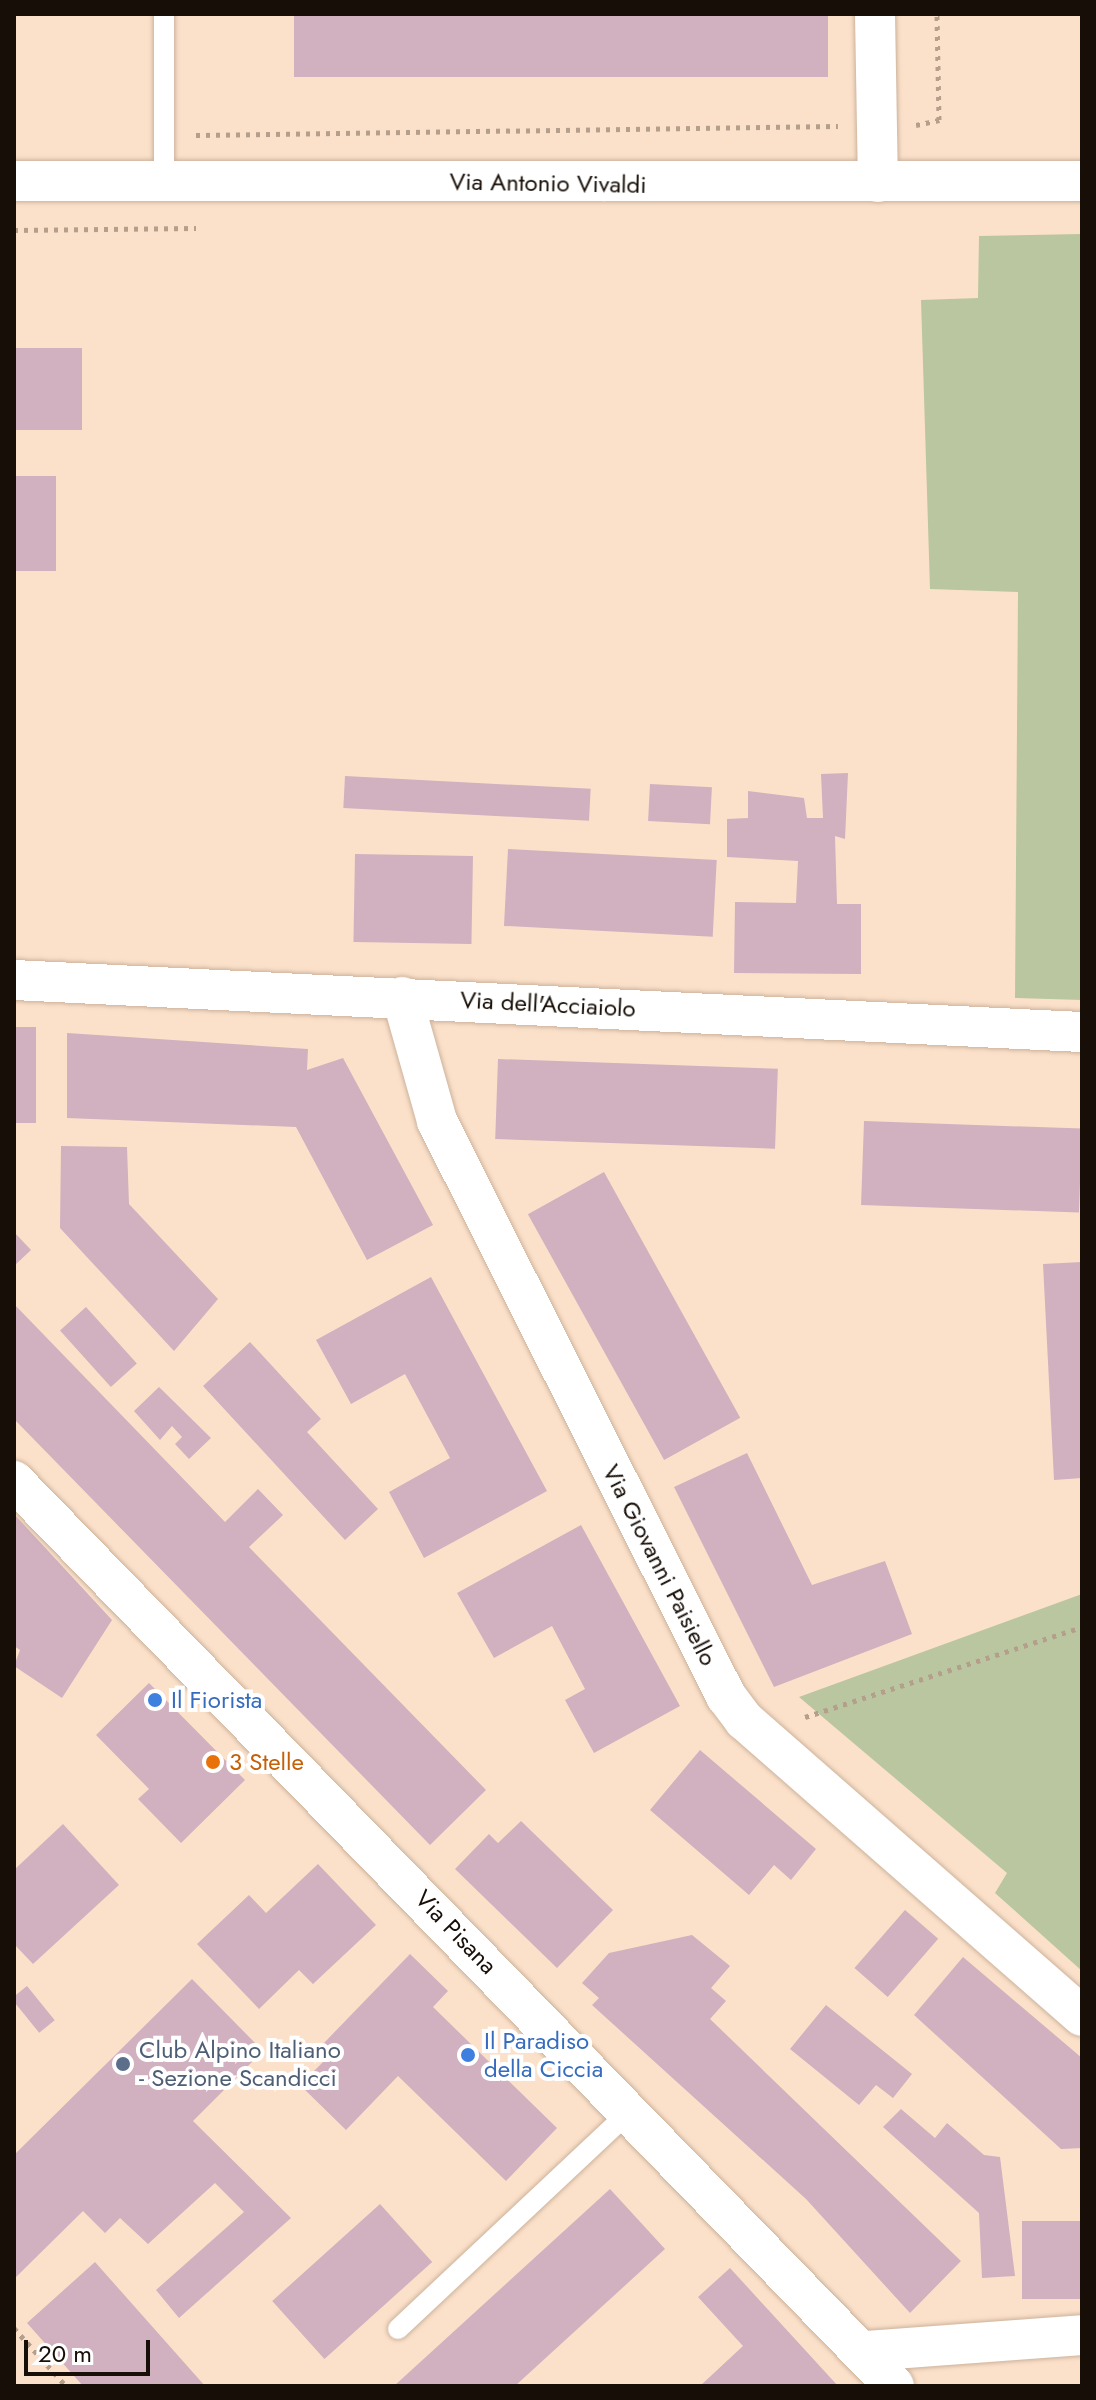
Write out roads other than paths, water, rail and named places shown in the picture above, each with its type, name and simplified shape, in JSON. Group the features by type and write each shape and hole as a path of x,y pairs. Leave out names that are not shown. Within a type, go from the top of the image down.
{"street":[{"path":"875,14 878,182"},
{"name":"Via Antonio Vivaldi","path":"14,181 1082,181"},
{"name":"Via dell'Acciaiolo","path":"14,980 1082,1032"},
{"name":"Via Giovanni Paisiello","path":"402,997 437,1121 726,1696 759,1733 1082,2016"},
{"name":"Via Pisana","path":"14,1481 866,2351 894,2386"},
{"path":"866,2351 1082,2335"}],"lane":[{"path":"164,14 164,179"},
{"path":"398,2329 631,2110"}],"place":[{"name":"Il Fiorista","path":"155,1700"},
{"name":"3 Stelle","path":"213,1762"},
{"name":"Il Paradiso della Ciccia","path":"468,2055"},
{"name":"Club Alpino Italiano - Sezione Scandicci","path":"123,2064"}]}
